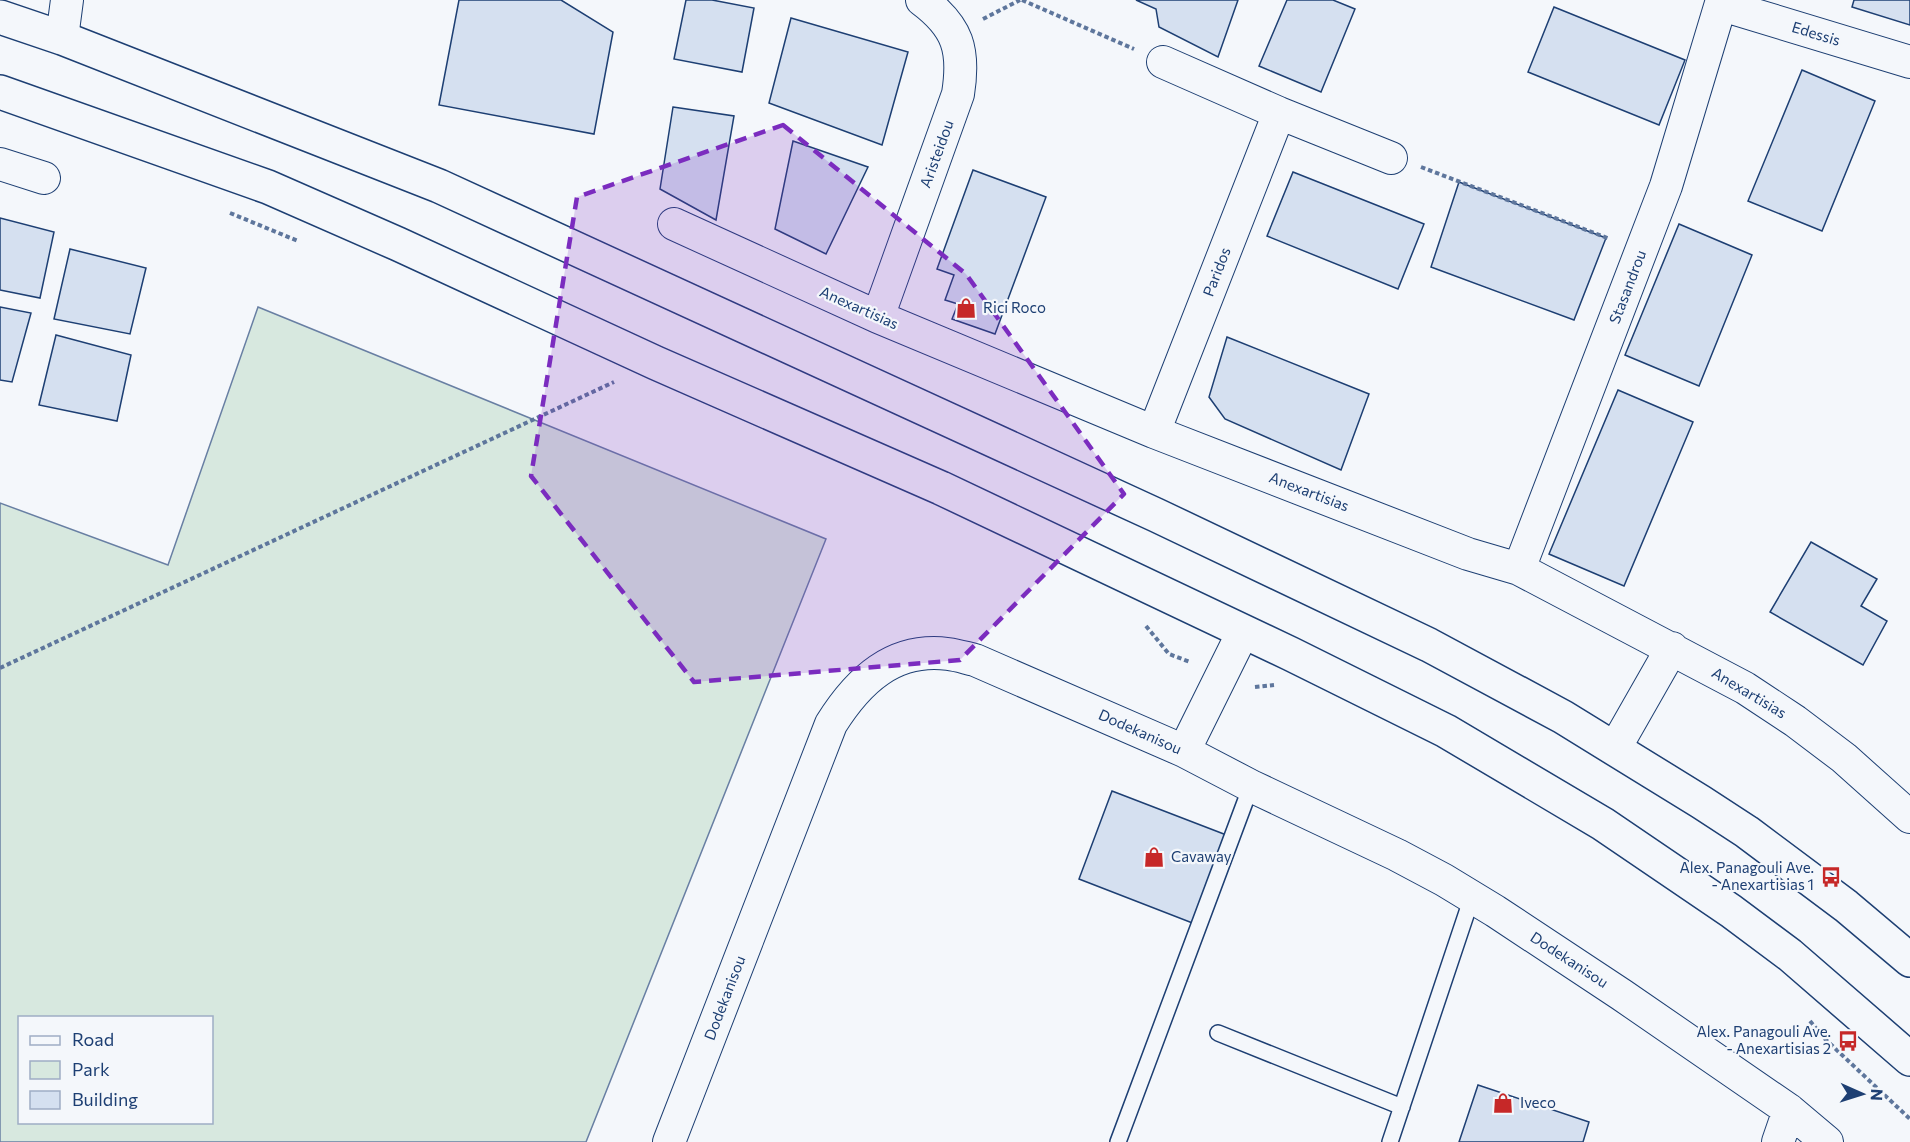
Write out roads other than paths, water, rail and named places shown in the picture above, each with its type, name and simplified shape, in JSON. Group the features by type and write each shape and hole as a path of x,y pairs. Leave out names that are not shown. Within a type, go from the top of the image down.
{"main road":[{"path":"0,17 62,38 439,186 1156,514 1346,604 1490,677 1615,748 1747,832 1846,906 1910,960"},
{"path":"0,92 268,187 398,244 656,363 941,488 1446,731 1603,824 1731,910 1782,948 1910,1059"}],"street":[{"path":"62,38 67,0"},
{"name":"Aristeidou","path":"878,317 958,94 962,71 960,53 953,34 938,12 922,0"},
{"name":"Edessis","path":"1722,3 1910,62"},
{"name":"Stasandrou","path":"1519,569 1666,186 1722,3"},
{"path":"1163,62 1279,113 1391,158"},
{"name":"Paridos","path":"1154,432 1279,113"},
{"path":"0,164 44,178"},
{"name":"Anexartisias","path":"674,224 878,317 1154,432 1468,554 1519,569 1745,688 1795,721 1844,758 1910,817"},
{"path":"1184,751 1243,632"},
{"path":"1615,748 1672,648"},
{"name":"Dodekanisou","path":"669,1142 831,724 842,707 869,676 903,658 924,653 949,654 975,660 1184,751 1251,786 1397,855 1472,897 1622,995 1788,1110 1827,1142"},
{"path":"1778,1142 1788,1110"}],"lane":[{"path":"1118,1142 1251,786"},
{"path":"1390,1142 1472,897"},
{"path":"1218,1033 1402,1107"}],"place":[{"name":"Rici Roco","path":"966,308"},
{"name":"Cavaway","path":"1154,857"},
{"name":"Alex. Panagouli Ave. - Anexartisias 1","path":"1831,877"},
{"name":"Alex. Panagouli Ave. - Anexartisias 2","path":"1848,1041"},
{"name":"Iveco","path":"1503,1103"}]}
